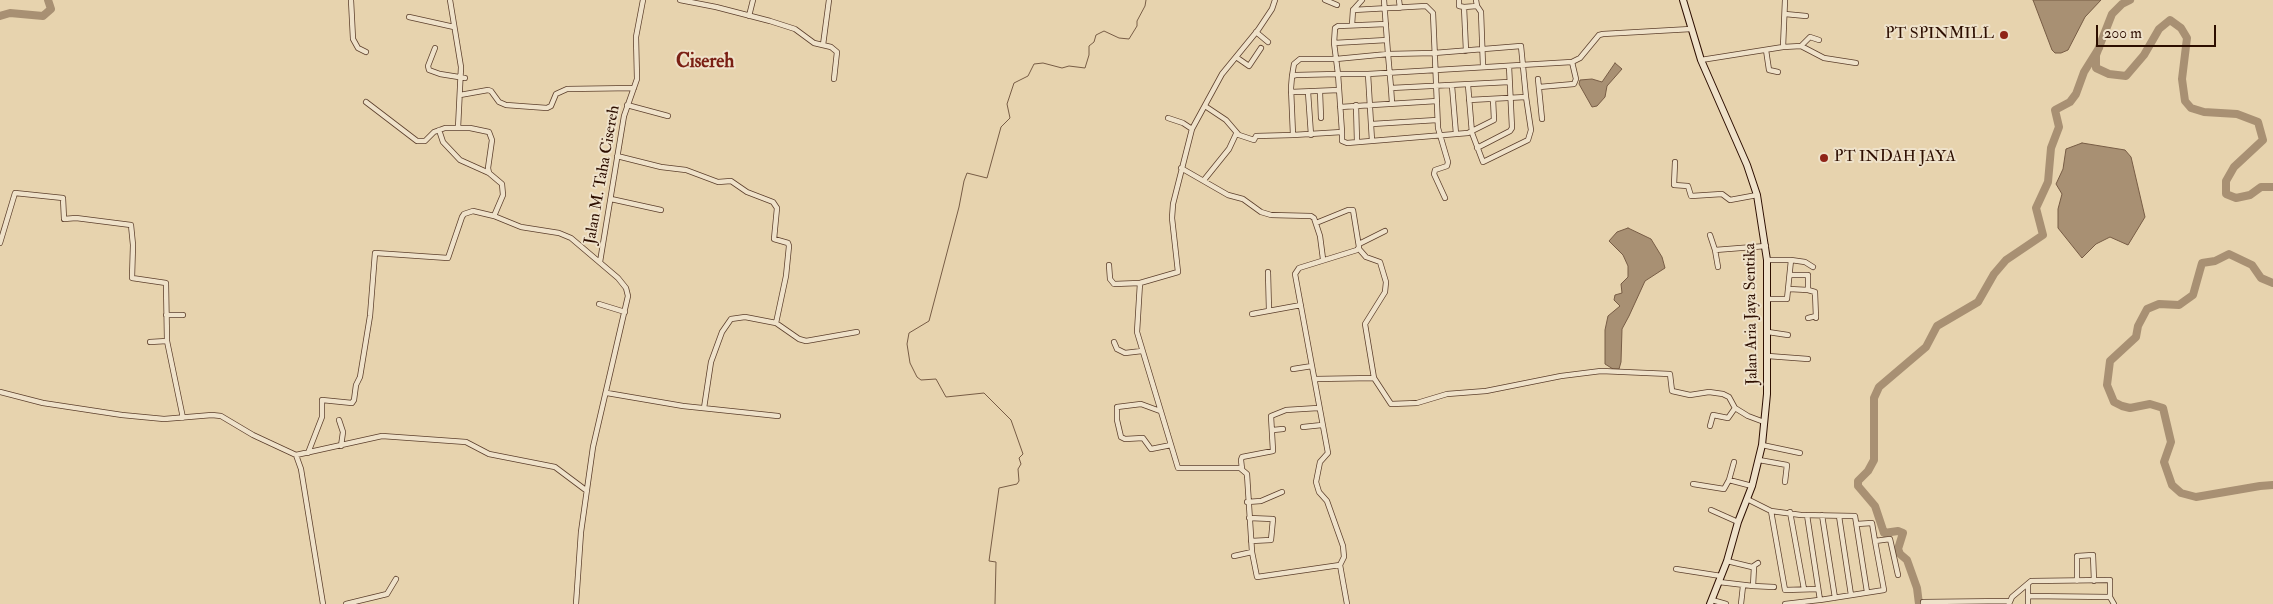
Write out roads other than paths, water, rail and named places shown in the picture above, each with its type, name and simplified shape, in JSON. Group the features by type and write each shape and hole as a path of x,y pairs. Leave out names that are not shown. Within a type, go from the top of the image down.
{"street":[{"path":"351,0 354,40 358,48 366,52"},
{"path":"450,0 459,47 462,78 458,128"},
{"name":"Jalan M. Taha Cisereh","path":"576,604 581,532 593,447 625,312 627,291 623,284 600,262 627,105 637,79 636,36 643,0"},
{"path":"680,0 716,7 795,29 814,43 831,47 837,52 834,79"},
{"path":"749,16 753,0"},
{"path":"823,45 828,0"},
{"path":"1109,265 1110,279 1114,284 1140,282 1178,272 1172,218 1174,191 1192,129 1222,74 1256,32 1272,9 1275,0"},
{"path":"1325,0 1337,5"},
{"path":"1352,25 1353,10 1362,0"},
{"path":"1384,0 1392,103"},
{"path":"1399,0 1400,8"},
{"path":"1458,0 1459,7 1477,6"},
{"path":"1476,0 1480,12 1482,66"},
{"name":"Jalan Aria Jaya Sentika","path":"1683,0 1701,60 1747,165 1757,195 1767,260 1768,356 1762,445 1752,486 1711,602"},
{"path":"1783,47 1785,0"},
{"path":"1353,10 1426,6 1433,13 1438,136 1448,164 1435,170 1434,174 1445,198"},
{"path":"1464,7 1466,52"},
{"path":"1785,14 1806,16"},
{"path":"408,17 454,27"},
{"path":"1386,24 1338,26 1335,28 1334,43 1343,142 1472,133 1494,120 1493,99"},
{"path":"1292,76 1368,74 1572,62 1580,58 1599,35 1691,29"},
{"path":"1256,32 1268,42"},
{"path":"1801,46 1810,37 1819,40"},
{"path":"1334,43 1387,40"},
{"path":"1293,135 1291,92 1294,64 1297,60 1336,59 1388,54 1466,52 1521,46 1531,130 1528,140 1482,162 1472,133 1468,85"},
{"path":"1701,60 1783,47 1801,46 1824,58 1856,63"},
{"path":"436,48 428,68 440,74 462,78"},
{"path":"1236,57 1249,66 1261,48"},
{"path":"1766,50 1769,70 1778,72"},
{"path":"1539,87 1574,84 1576,79 1572,62"},
{"path":"1477,148 1512,130 1509,66"},
{"path":"1368,74 1372,140"},
{"path":"1538,79 1542,119"},
{"path":"1391,88 1509,82"},
{"path":"1452,86 1456,134"},
{"path":"460,96 488,90 491,91 499,102 506,105 547,108 551,106 556,94 567,88 634,88"},
{"path":"1291,92 1338,90"},
{"path":"1308,92 1311,135"},
{"path":"1320,92 1321,118"},
{"path":"1469,100 1526,97"},
{"path":"1340,107 1437,101"},
{"path":"366,102 417,141 425,141 439,130 458,128 478,129 490,133 492,140 489,173"},
{"path":"627,105 668,116"},
{"path":"1356,105 1357,142"},
{"path":"1205,106 1226,120 1238,134 1254,140 1256,136 1311,135 1342,132"},
{"path":"1168,118 1183,123 1192,129"},
{"path":"1372,124 1437,120"},
{"path":"439,130 442,142 460,160 489,173 504,186 494,216"},
{"path":"1204,180 1230,149 1238,134"},
{"path":"617,156 667,168 686,170 718,182 731,181 747,192 773,202 777,208 774,239 789,246 786,276 776,323"},
{"path":"1675,162 1674,184 1688,186 1691,196 1722,194 1730,200 1757,195"},
{"path":"1181,168 1228,195 1243,200 1261,212 1271,215 1311,216 1316,223 1320,236 1323,259"},
{"path":"0,243 15,193 63,198 64,219 76,218 131,225 133,245 132,278 166,283 167,341 183,418"},
{"path":"611,199 661,210"},
{"path":"1316,223 1350,209 1355,217 1359,246 1366,257 1380,262 1386,282 1385,292 1365,322 1374,378 1391,404 1397,405 1434,399 1447,394 1486,390 1600,371 1670,374 1672,391 1690,394 1708,392 1723,394 1729,397 1735,408 1748,416 1764,422"},
{"path":"308,453 322,417 322,400 352,403 354,400 356,385 360,377 370,316 375,253 448,258 464,214 473,211 494,216 520,227 566,235 600,262"},
{"path":"1347,604 1340,565 1344,557 1343,546 1327,501 1320,492 1316,482 1320,462 1328,453 1318,408 1315,379 1296,271 1359,246 1385,231"},
{"path":"1710,235 1718,267"},
{"path":"1715,250 1766,246"},
{"path":"1767,260 1805,262 1814,267"},
{"path":"1768,299 1786,300 1791,275 1791,260"},
{"path":"1268,272 1269,311"},
{"path":"1791,275 1808,275 1808,290"},
{"path":"1140,282 1137,332 1177,467 1180,469 1242,469"},
{"path":"1789,289 1814,292 1816,317 1808,318"},
{"path":"599,304 625,312"},
{"path":"1252,314 1301,305"},
{"path":"166,315 183,315"},
{"path":"704,408 711,362 728,321 745,317 776,323 799,339 806,341 857,332"},
{"path":"1768,332 1788,335"},
{"path":"150,342 167,341"},
{"path":"1114,342 1117,349 1125,353 1142,351"},
{"path":"1768,356 1808,359"},
{"path":"1293,368 1312,366"},
{"path":"1315,379 1374,378"},
{"path":"0,392 43,403 122,414 183,418 221,416 253,435 277,444 296,456 301,469 323,604"},
{"path":"607,393 704,408 778,416"},
{"path":"1160,411 1141,404 1118,407 1117,420 1121,437 1125,439 1143,438 1151,449 1171,445"},
{"path":"1318,408 1280,412 1271,416 1273,451 1242,457 1240,460 1242,469 1247,474 1247,502 1252,552 1256,575 1259,577 1340,565"},
{"path":"1710,426 1713,415 1728,418 1735,408"},
{"path":"339,420 343,432 341,446"},
{"path":"1303,427 1322,425"},
{"path":"1273,430 1284,429"},
{"path":"296,456 382,436 466,442 489,454 555,467 587,491"},
{"path":"1762,445 1800,453"},
{"path":"1759,460 1787,465 1785,482"},
{"path":"1693,484 1724,489 1727,487 1734,462"},
{"path":"1729,480 1752,486"},
{"path":"1247,502 1261,501 1282,492"},
{"path":"1747,499 1771,511 1807,515 1855,516 1867,592"},
{"path":"1711,510 1738,522"},
{"path":"1771,511 1784,589 1818,589"},
{"path":"1790,512 1804,589"},
{"path":"1807,515 1819,600"},
{"path":"1822,515 1835,598"},
{"path":"1839,516 1851,595"},
{"path":"1249,518 1273,519 1271,540 1251,541"},
{"path":"1785,604 1884,590 1872,523 1856,524"},
{"path":"1875,541 1890,539 1898,575"},
{"path":"1234,556 1252,552"},
{"path":"2077,581 2076,556 2093,555 2094,581"},
{"path":"1727,561 1756,565 1753,586"},
{"path":"1676,570 1743,586 1774,587"},
{"path":"346,604 365,601 387,594 396,579"},
{"path":"1923,604 1924,602 2009,602 2031,581 2110,580 2110,596 2114,604"},
{"path":"2028,584 2028,604"},
{"path":"1741,604 1743,586"},
{"path":"2028,596 2110,596"},
{"path":"1711,602 1726,604"}],"waterway":[{"path":"0,16 10,13 43,16 51,9 48,0"},
{"path":"995,604 996,562 989,561 999,488 1017,484 1019,481 1018,469 1021,464 1019,458 1023,454 1011,420 984,393 946,397 936,379 921,380 917,377 910,363 907,344 909,333 929,321 964,181 967,173 987,178 1001,127 1010,118 1007,104 1014,83 1028,76 1034,64 1043,63 1062,68 1069,66 1085,68 1089,55 1089,46 1094,42 1096,35 1104,31 1119,38 1129,39 1137,26 1137,21 1146,0"},
{"path":"2130,0 2122,4 2112,14 2096,55 2096,68 2109,74 2126,76 2144,55 2159,29 2170,20 2181,28 2187,38 2182,79 2185,101 2191,108 2204,112 2237,114 2258,122 2263,140 2234,167 2226,181 2226,194 2236,198 2250,195 2261,187 2273,187"},
{"path":"1919,604 1917,588 1907,560 1900,554 1898,549 1903,533 1898,531 1884,533 1875,506 1858,486 1858,481 1868,471 1874,460 1874,398 1879,387 1926,347 1937,326 1978,302 1994,274 2006,260 2043,235 2036,208 2048,182 2051,148 2059,127 2055,110 2070,102 2076,94 2084,72 2099,48"},
{"path":"2273,283 2261,278 2252,265 2229,254 2215,261 2202,263 2193,295 2179,305 2159,304 2147,309 2138,326 2136,337 2110,361 2107,385 2114,402 2122,406 2130,408 2150,404 2163,408 2171,442 2164,462 2172,485 2181,493 2196,497 2273,485"}],"place":[{"name":"PT SPINMILL","path":"2004,35"},
{"name":"PT INDAH JAYA","path":"1824,158"}],"district":[{"name":"Cisereh","path":"705,63"}]}
